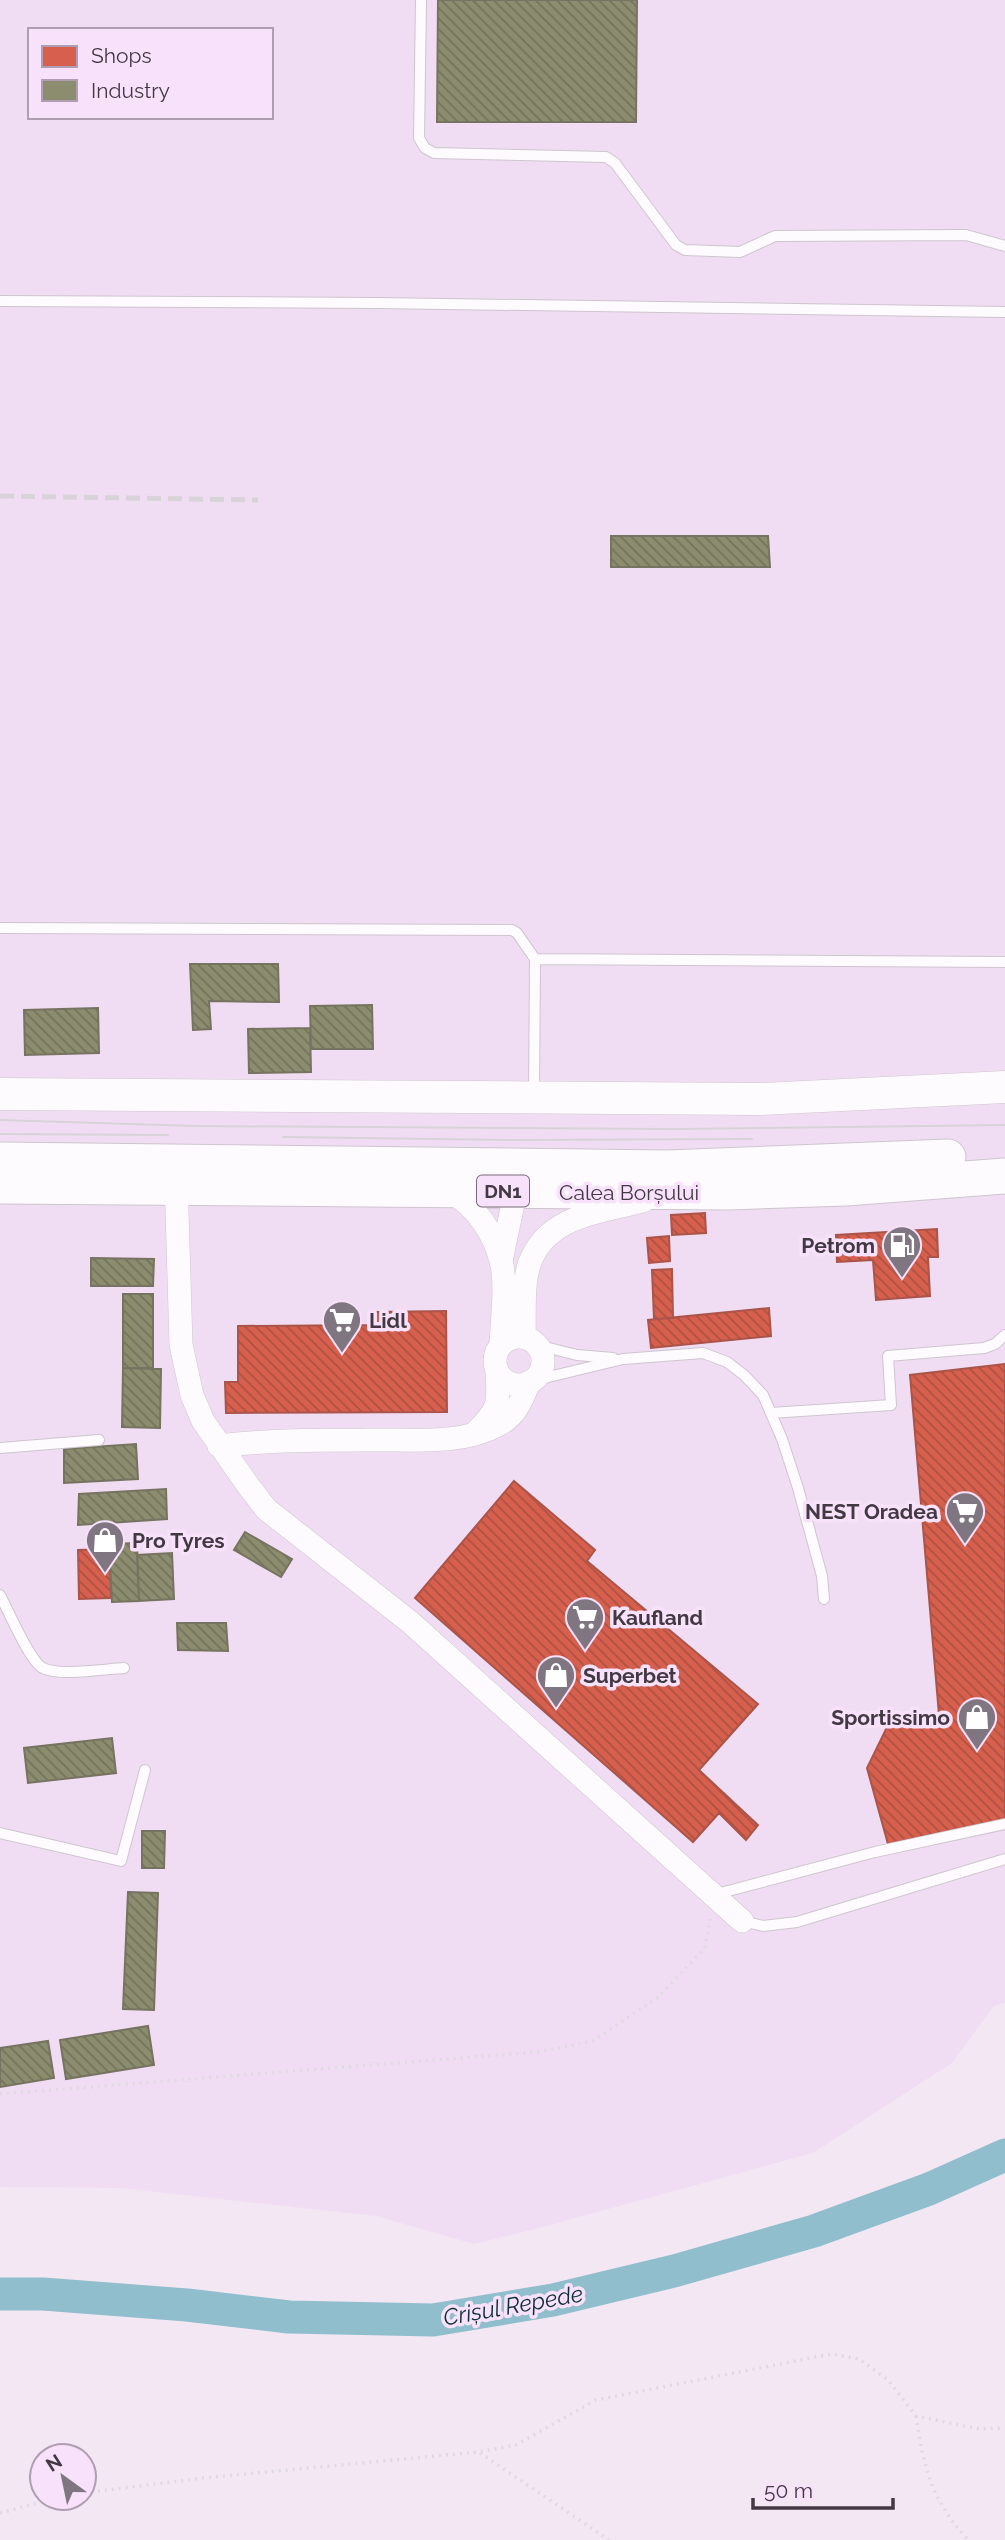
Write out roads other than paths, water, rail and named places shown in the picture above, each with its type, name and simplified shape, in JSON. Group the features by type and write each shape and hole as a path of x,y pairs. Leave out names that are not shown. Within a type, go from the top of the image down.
{"main road":[{"name":"Calea Borșului","path":"0,1186 176,1175 518,1179 1005,1153"},
{"name":"Calea Borșului","path":"0,1160 176,1175 450,1191 518,1179 680,1192 846,1188 1005,1176"}],"street":[{"path":"0,1094 760,1099 1005,1087"},
{"path":"176,1175 181,1345 192,1395 203,1421 219,1446 267,1509 410,1622 742,1921"},
{"path":"473,1436 491,1417 499,1402 494,1357 501,1344 502,1261 518,1179"},
{"path":"450,1191 476,1212 487,1227 502,1261"},
{"path":"219,1446 266,1440 473,1436 500,1424 517,1410 543,1364 543,1358 530,1341 526,1291 530,1263 550,1231 568,1220 680,1192"},
{"path":"501,1344 515,1336 530,1341"},
{"path":"497,1372 516,1385 531,1382"}],"lane":[{"path":"421,0 419,138 425,148 434,153 606,158 615,163 676,245 685,250 740,252 775,236 966,235 1005,246"},
{"path":"0,301 365,302 1005,312"},
{"path":"0,928 512,930 536,959 534,1097"},
{"path":"536,959 1005,962"},
{"path":"771,1413 891,1405 888,1356 984,1348 995,1344 1005,1335"},
{"path":"530,1341 577,1355 623,1359 703,1353 727,1362 744,1375 763,1395 798,1488 822,1576 824,1599"},
{"path":"531,1382 623,1359"},
{"path":"0,1448 99,1440"},
{"path":"0,1595 25,1644 42,1667 58,1672 124,1668"},
{"path":"0,1833 121,1861 145,1770"},
{"path":"713,1895 875,1852 1005,1824"},
{"path":"742,1921 763,1926 797,1922 1005,1859"}],"waterway":[{"name":"Crișul Repede","path":"0,2294 43,2294 187,2305 289,2317 433,2320 553,2300 674,2271 814,2231 929,2189 1005,2155"}],"tram line":[{"path":"0,1120 196,1126 674,1129 1005,1125"},
{"path":"0,1134 168,1135"},
{"path":"283,1137 752,1139"}],"railway":[{"path":"0,496 258,500"}],"place":[{"name":"Petrom","path":"902,1279"},
{"name":"Lidl","path":"342,1354"},
{"name":"NEST Oradea","path":"965,1545"},
{"name":"Pro Tyres","path":"105,1574"},
{"name":"Kaufland","path":"585,1651"},
{"name":"Superbet","path":"556,1709"},
{"name":"Sportissimo","path":"977,1751"}]}
